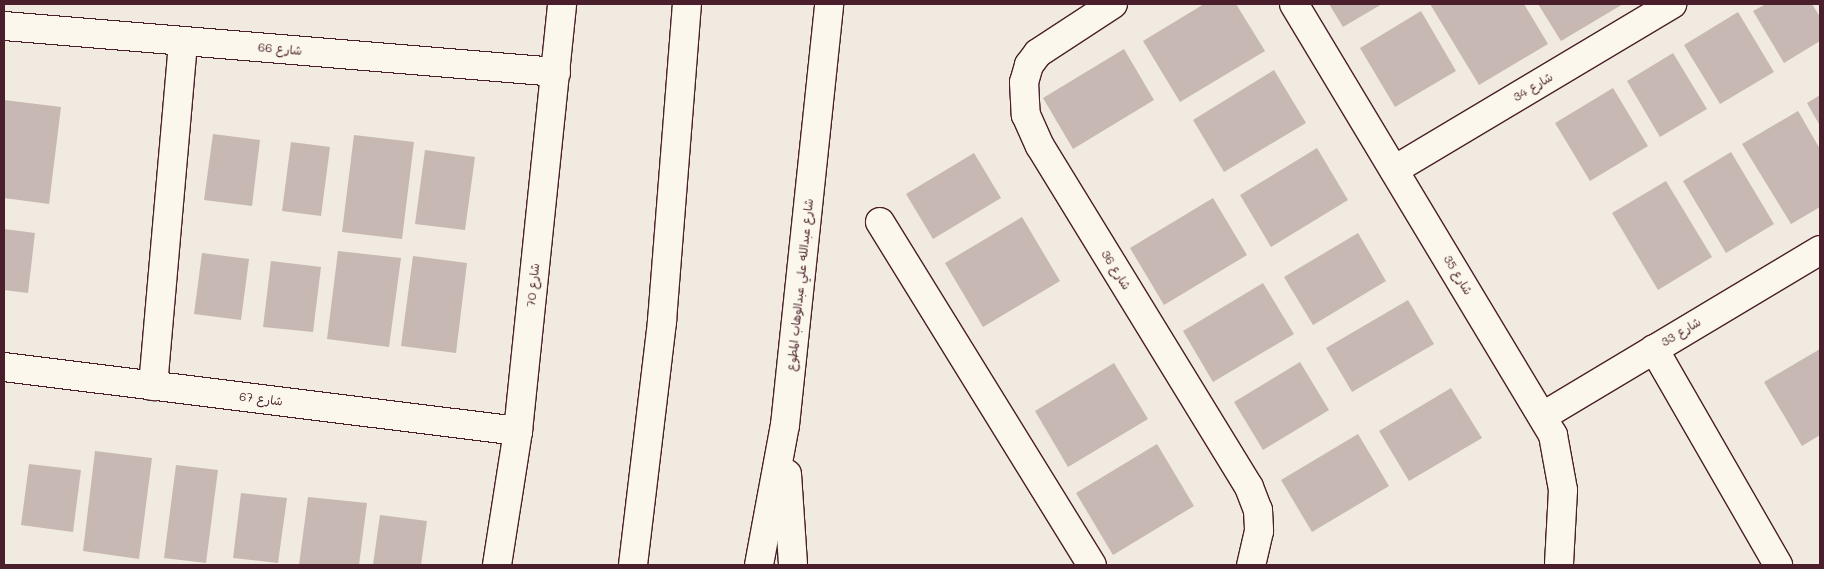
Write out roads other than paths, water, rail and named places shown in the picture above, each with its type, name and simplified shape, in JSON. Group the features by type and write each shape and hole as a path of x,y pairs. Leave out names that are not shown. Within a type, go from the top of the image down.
{"street":[{"name":"شارع 70","path":"498,565 518,431 562,4"},
{"path":"633,565 662,320 687,4"},
{"name":"شارع عبدالله علي عبدالوهاب المطوع","path":"759,565 785,425 829,4"},
{"name":"شارع 36","path":"1113,4 1057,37 1038,53 1024,82 1026,115 1040,146 1249,487 1258,510 1259,531 1251,565"},
{"name":"شارع 35","path":"1294,4 1543,416 1557,447 1561,470 1559,565"},
{"name":"شارع 34","path":"1394,170 1672,4"},
{"name":"شارع 66","path":"4,26 556,72"},
{"path":"153,386 183,41"},
{"path":"880,222 1092,565"},
{"name":"شارع 33","path":"1543,416 1820,250"},
{"path":"1654,349 1778,565"},
{"name":"شارع 67","path":"4,367 518,431"},
{"path":"785,425 793,565"}]}
